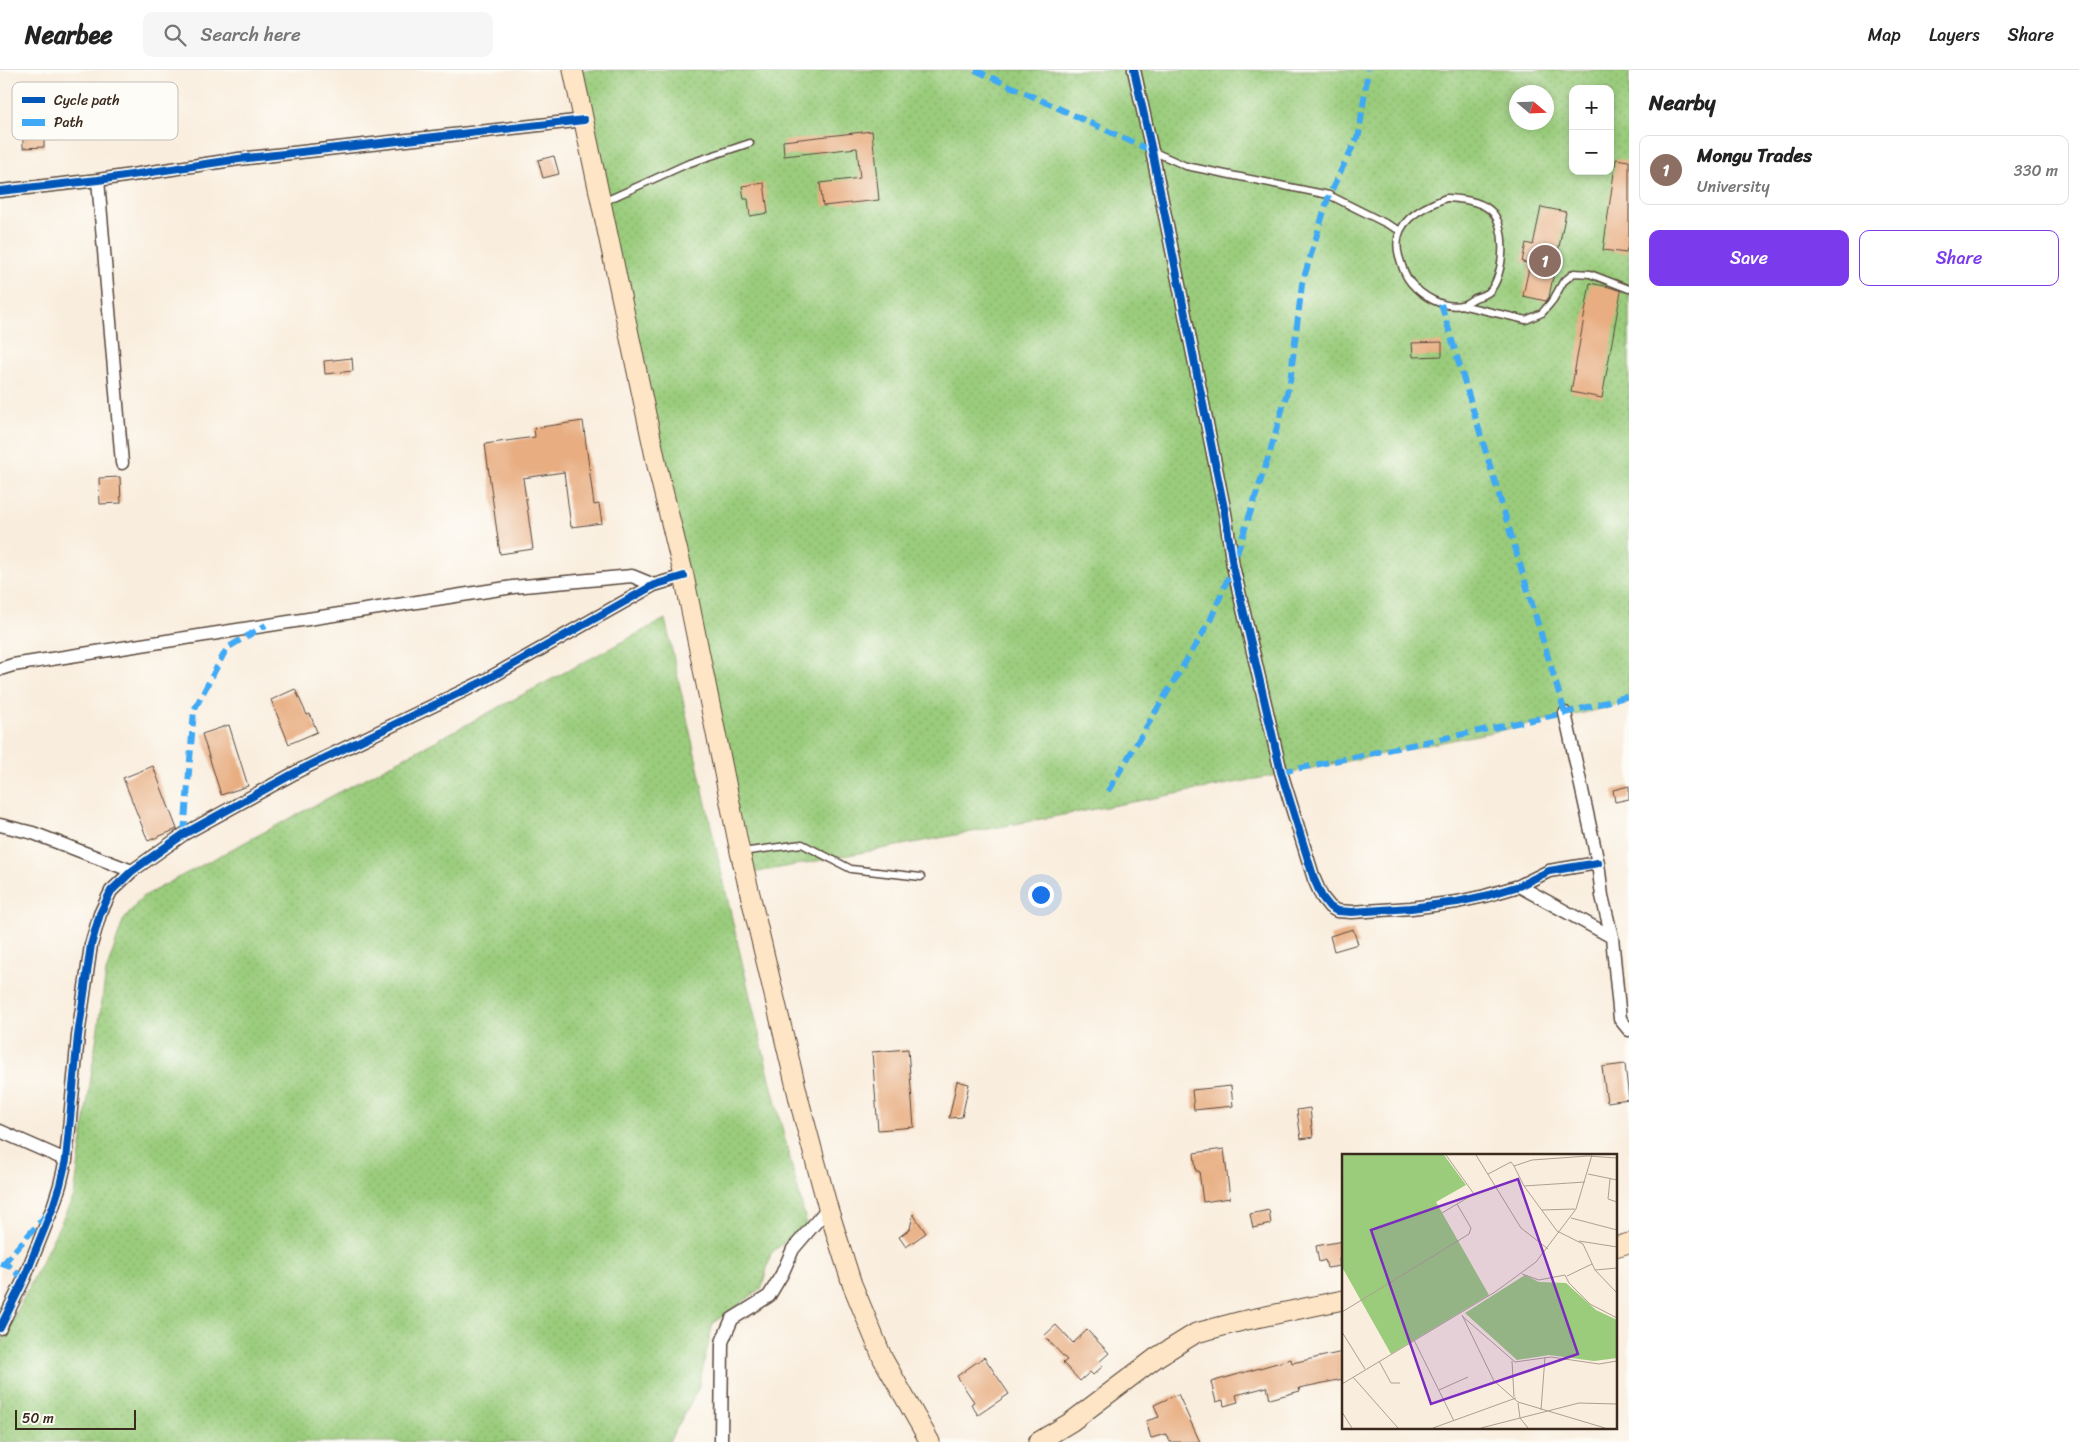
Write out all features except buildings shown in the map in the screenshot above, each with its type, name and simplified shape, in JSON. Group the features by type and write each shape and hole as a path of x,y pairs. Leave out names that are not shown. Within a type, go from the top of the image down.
{"main road":[{"path":"573,70 657,466 684,576 740,852 784,1041 828,1208 852,1284 883,1359 930,1442"},
{"path":"1616,1247 1629,1243"},
{"path":"1038,1442 1070,1422 1157,1356 1196,1333 1233,1323 1342,1300"}],"street":[{"path":"1134,70 1225,512 1235,575 1281,772 1314,878 1322,897 1330,907 1337,911 1352,912 1412,908 1485,896 1519,886 1549,871 1598,863"},
{"path":"0,191 98,180 239,159 584,120"},
{"path":"98,180 122,463"},
{"path":"0,669 13,665 513,587 632,576 654,585"},
{"path":"0,1328 24,1278 53,1208 66,1160 78,1036 91,945 100,914 111,891 132,871 184,834 300,770 484,681 654,585 684,576"},
{"path":"1565,713 1612,937 1620,1019 1629,1030"},
{"path":"0,825 33,833 132,871"},
{"path":"1519,886 1612,937"},
{"path":"0,1131 66,1160"},
{"path":"721,1442 722,1342 732,1319 769,1296 782,1274 793,1249 828,1208"}],"lane":[{"path":"601,203 687,164 750,143"},
{"path":"1152,151 1186,166 1329,195 1399,230"},
{"path":"1461,305 1489,292 1497,277 1502,258 1501,230 1490,210 1470,201 1446,198 1427,206 1409,217 1399,230 1397,247 1408,279 1417,290 1441,304 1461,305 1526,320 1542,313 1553,300 1563,282 1574,273 1590,274 1629,289"},
{"path":"740,852 802,844 851,869 921,877"}],"green space":[{"path":"575,70 1629,70 1629,702 1567,717 1277,775 747,874"},
{"path":"665,619 751,999 807,1225 771,1253 762,1288 713,1323 698,1389 669,1442 0,1442 0,1346 74,1196 106,972 123,921 142,897"}],"marked path":[{"path":"975,70 1152,151"},
{"path":"1108,791 1210,621 1233,566 1270,452 1290,382 1302,284 1329,195 1359,134 1368,70"},
{"path":"1441,304 1565,713"},
{"path":"184,834 194,710 227,648 266,625"},
{"path":"1281,772 1565,713 1629,696"},
{"path":"3,1264 46,1215"},
{"path":"0,1263 9,1266 24,1279"}],"cycle path":[{"path":"1134,70 1225,513 1233,566 1281,772 1314,879 1322,897 1330,907 1337,911 1352,912 1411,908 1485,896 1519,886 1549,871 1598,863"},
{"path":"0,191 98,180 239,159 584,120"},
{"path":"0,1328 24,1279 60,1185 66,1160 78,1036 91,945 100,914 111,891 132,871 184,834 300,770 484,681 654,585 684,576"}],"place":[{"name":"Mongu Trades","path":"1545,261"}]}
